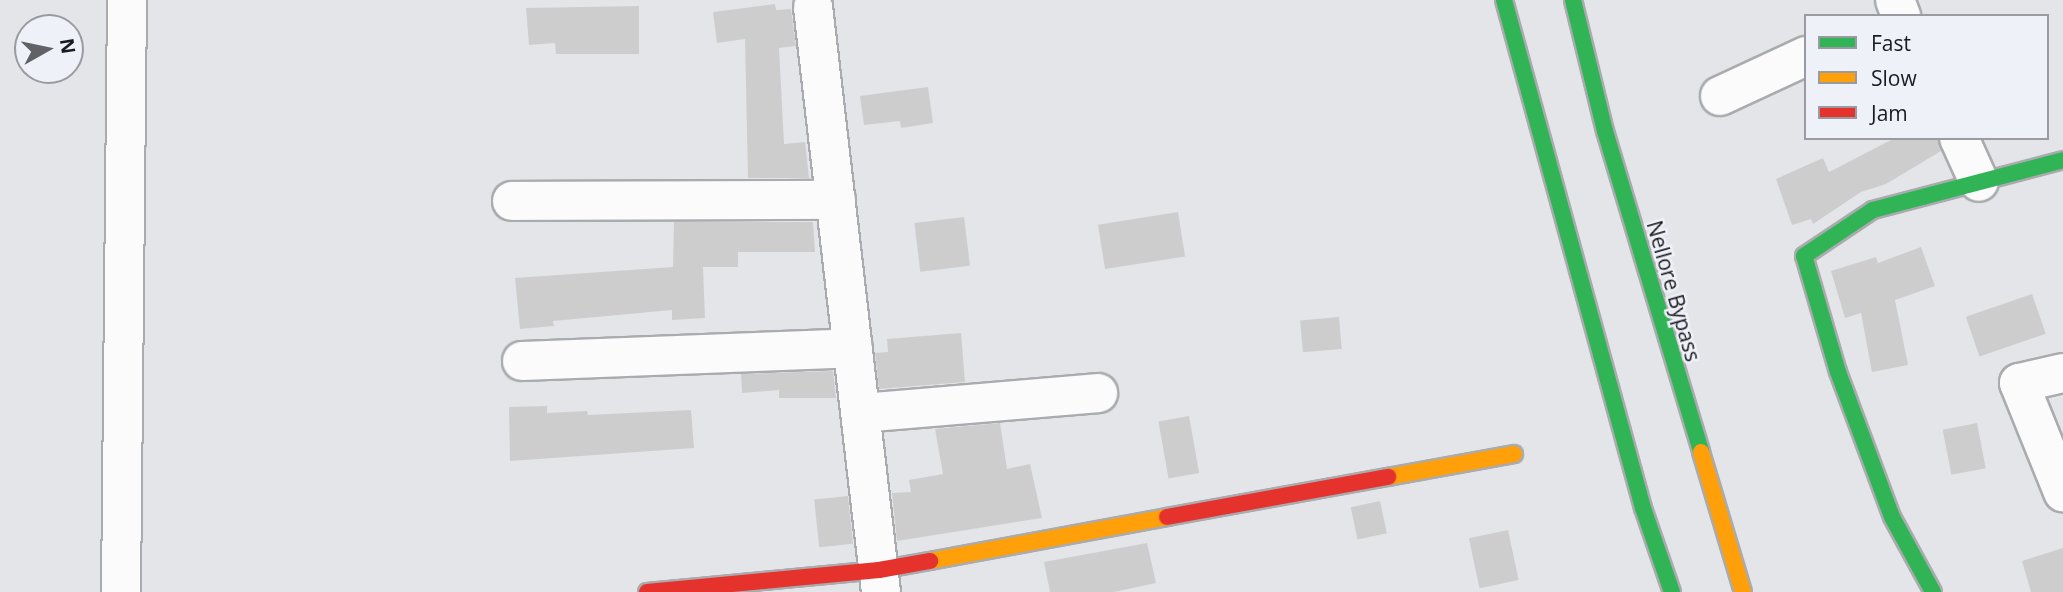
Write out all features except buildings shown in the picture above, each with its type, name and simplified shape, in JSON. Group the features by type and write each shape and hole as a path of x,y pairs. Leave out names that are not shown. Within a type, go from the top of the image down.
{"main road":[{"path":"1504,0 1643,508 1672,592"},
{"name":"Nellore Bypass","path":"1573,0 1605,131 1743,592"},
{"path":"1933,592 1892,517 1838,372 1804,256 1873,210 2063,160"},
{"path":"647,592 880,581 1514,454"}],"street":[{"path":"121,592 127,0"},
{"path":"813,7 880,581"},
{"path":"1720,96 1804,57"},
{"path":"1960,140 1979,182"},
{"path":"512,201 835,200"},
{"path":"522,361 853,348"},
{"path":"2063,373 2019,383 2063,492"},
{"path":"861,413 1098,393"}],"traffic: fast":[{"path":"1504,0 1643,508 1672,592"},
{"path":"1573,0 1605,131 1701,452"},
{"path":"1933,592 1892,517 1838,372 1804,256 1873,210 2063,160"}],"traffic: slow":[{"path":"1701,452 1743,592"},
{"path":"1388,477 1514,454"},
{"path":"930,561 1167,517"}],"traffic: jam":[{"path":"1167,517 1388,477"},
{"path":"647,592 879,570 930,561"}]}
